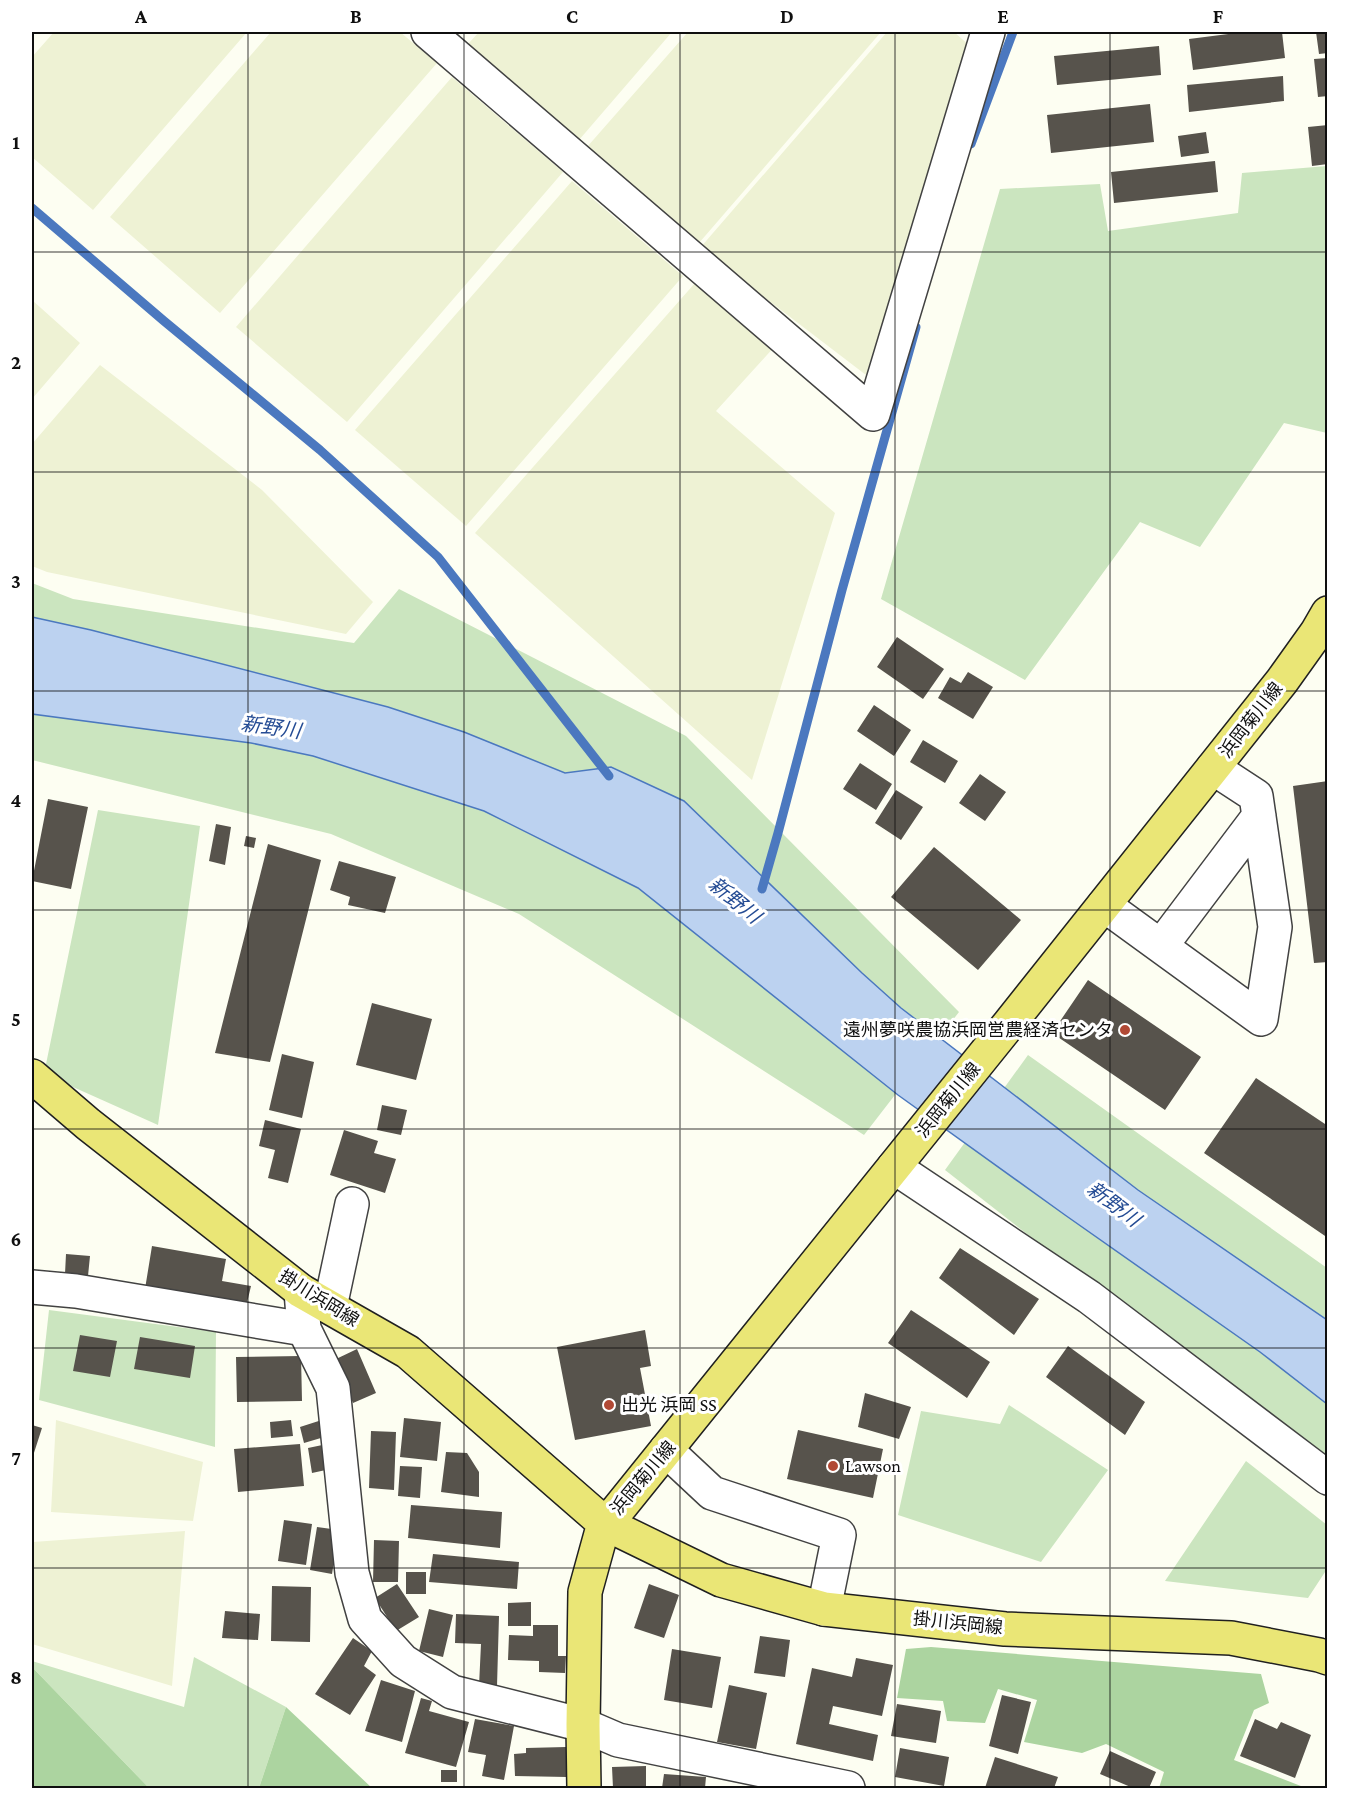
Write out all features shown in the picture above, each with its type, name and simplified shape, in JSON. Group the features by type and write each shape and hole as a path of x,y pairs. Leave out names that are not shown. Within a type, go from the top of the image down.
{"main road":[{"name":"浜岡菊川線","path":"604,1523 616,1512 1213,768 1282,681 1328,613"},
{"name":"掛川浜岡線","path":"32,1076 88,1124 301,1290 408,1352 604,1523 721,1580 824,1609 1005,1629 1231,1638 1328,1658"},
{"path":"584,1788 585,1592 604,1523"}],"street":[{"path":"428,32 873,414 988,32"},
{"path":"1104,905 1261,1019 1275,927 1256,796 1213,768"},
{"path":"1161,946 1259,816"},
{"path":"898,1162 1089,1297 1328,1478"},
{"path":"330,1307 352,1204"},
{"path":"32,1287 76,1290 304,1329"},
{"path":"301,1290 304,1329 333,1388 352,1573 365,1619 403,1661 452,1692 583,1725 618,1740 848,1788"},
{"path":"666,1450 712,1493 839,1535 824,1609"}],"green space":[{"path":"54,32 247,32 93,210 32,157 32,57"},
{"path":"271,32 400,32 437,63 220,313 110,217"},
{"path":"479,32 672,32 579,140 468,44"},
{"path":"688,32 881,32 699,243 587,147"},
{"path":"887,32 954,32 970,46 866,375 700,248"},
{"path":"452,77 563,172 347,422 236,327"},
{"path":"1327,166 1327,433 1284,423 1200,547 1140,522 1025,680 881,599 1000,189 1100,184 1108,231 1238,213 1242,173"},
{"path":"572,181 683,276 466,526 355,430"},
{"path":"695,283 776,345 716,411 835,513 752,780 475,533"},
{"path":"32,300 80,343 32,399"},
{"path":"100,365 262,490 373,602 346,634 47,572 32,566 32,444"},
{"path":"32,583 73,599 354,643 399,589 686,736 959,1012 864,1135 519,914 331,834 32,760"},
{"path":"98,810 200,826 158,1125 44,1074"},
{"path":"1028,1055 1327,1268 1327,1468 945,1170"},
{"path":"49,1310 216,1332 215,1447 39,1400"},
{"path":"1009,1405 1108,1470 1041,1562 898,1515 921,1411 1000,1424"},
{"path":"56,1420 203,1462 193,1521 51,1512"},
{"path":"1246,1461 1327,1525 1327,1569 1308,1598 1165,1581"},
{"path":"185,1531 172,1686 32,1644 33,1542"},
{"path":"931,1647 1261,1674 1269,1703 1254,1710 1234,1760 1306,1788 1159,1788 1164,1772 1106,1744 1082,1753 1024,1742 1037,1700 998,1689 985,1723 947,1721 943,1701 897,1698 906,1649"},
{"path":"194,1657 286,1707 259,1788 149,1788 32,1667 32,1661 184,1707"},
{"path":"32,1667 149,1788 32,1788"},
{"path":"286,1707 372,1788 259,1788"}],"water":[{"name":"新野川","path":"32,617 91,630 388,707 464,732 565,773 611,767 684,801 901,1008 1138,1190 1327,1320 1327,1404 1260,1352 898,1095 638,888 484,811 313,756 251,743 32,714"}],"building":[{"path":"1244,32 1282,32 1285,58 1193,70 1189,39"},
{"path":"1316,32 1328,32 1328,53 1319,54"},
{"path":"1159,46 1161,75 1057,85 1054,56"},
{"path":"1328,58 1328,96 1318,97 1314,59"},
{"path":"1283,76 1284,101 1189,112 1187,85"},
{"path":"1150,104 1154,142 1051,153 1047,115"},
{"path":"1328,125 1328,164 1312,166 1308,127"},
{"path":"1206,132 1209,153 1181,157 1178,136"},
{"path":"1215,161 1218,192 1114,203 1111,172"},
{"path":"897,637 944,669 923,699 877,667"},
{"path":"968,672 993,687 973,719 938,698 950,677 961,683"},
{"path":"874,705 911,730 894,756 857,731"},
{"path":"923,740 958,761 945,783 910,762"},
{"path":"860,763 892,784 876,810 843,789"},
{"path":"980,774 1006,792 985,821 959,803"},
{"path":"1328,781 1328,962 1314,963 1293,786"},
{"path":"896,790 923,807 901,840 875,823"},
{"path":"48,799 88,807 71,889 32,881"},
{"path":"216,824 231,827 225,865 209,861"},
{"path":"246,836 256,838 254,848 244,846"},
{"path":"268,844 321,860 270,1062 215,1053"},
{"path":"934,847 1021,920 978,970 891,897"},
{"path":"339,861 396,877 385,913 348,905 350,897 330,890"},
{"path":"1088,980 1201,1057 1165,1110 1052,1033"},
{"path":"372,1003 432,1019 416,1080 356,1065"},
{"path":"282,1054 314,1062 302,1118 269,1110"},
{"path":"1256,1078 1328,1126 1328,1238 1204,1153"},
{"path":"382,1105 407,1110 401,1135 377,1130"},
{"path":"265,1120 301,1129 288,1183 268,1178 275,1150 259,1146"},
{"path":"344,1130 378,1141 374,1153 396,1159 385,1193 330,1175"},
{"path":"152,1246 226,1259 222,1281 251,1286 246,1307 145,1289"},
{"path":"960,1248 1039,1299 1014,1335 939,1278"},
{"path":"66,1254 90,1256 88,1276 65,1274"},
{"path":"911,1310 990,1362 967,1398 888,1343"},
{"path":"645,1330 651,1366 640,1368 651,1426 575,1440 557,1347"},
{"path":"80,1335 117,1341 110,1377 73,1371"},
{"path":"140,1337 195,1346 190,1378 134,1369"},
{"path":"1068,1346 1145,1402 1125,1435 1046,1377"},
{"path":"357,1349 376,1393 353,1403 334,1360"},
{"path":"301,1356 302,1401 237,1402 236,1357"},
{"path":"865,1393 911,1407 899,1439 858,1427"},
{"path":"328,1418 331,1435 304,1443 300,1427"},
{"path":"404,1418 441,1422 437,1461 400,1457"},
{"path":"291,1420 293,1436 271,1438 270,1422"},
{"path":"32,1425 42,1428 32,1459"},
{"path":"798,1430 883,1449 873,1498 787,1479"},
{"path":"371,1431 396,1432 394,1490 369,1488"},
{"path":"332,1443 335,1468 312,1473 308,1448"},
{"path":"300,1444 304,1486 238,1492 234,1449"},
{"path":"446,1452 467,1453 479,1472 479,1497 441,1492"},
{"path":"400,1466 422,1467 420,1498 398,1496"},
{"path":"411,1505 502,1512 500,1548 408,1538"},
{"path":"284,1520 312,1524 306,1565 278,1561"},
{"path":"317,1527 339,1530 332,1574 310,1570"},
{"path":"374,1540 399,1541 398,1582 373,1582"},
{"path":"433,1554 519,1562 517,1589 429,1582"},
{"path":"406,1572 426,1572 426,1594 406,1594"},
{"path":"397,1584 419,1617 396,1631 375,1598"},
{"path":"649,1584 679,1595 664,1638 634,1628"},
{"path":"272,1586 311,1587 310,1642 271,1641"},
{"path":"531,1602 531,1626 508,1626 508,1603"},
{"path":"429,1609 453,1615 443,1657 419,1651"},
{"path":"225,1611 260,1614 258,1640 222,1638"},
{"path":"456,1614 499,1616 497,1686 479,1686 481,1644 455,1643"},
{"path":"533,1625 558,1625 558,1656 566,1656 565,1673 539,1672 539,1661 508,1660 509,1635 533,1636"},
{"path":"760,1636 790,1640 785,1677 754,1673"},
{"path":"353,1638 372,1651 364,1666 376,1675 350,1715 315,1694"},
{"path":"672,1649 721,1657 712,1708 664,1700"},
{"path":"856,1658 893,1665 882,1716 833,1706 829,1724 878,1735 873,1761 796,1744 812,1668 852,1677"},
{"path":"381,1680 415,1691 402,1742 365,1731"},
{"path":"729,1685 767,1693 756,1749 717,1742"},
{"path":"1002,1695 1031,1702 1018,1754 989,1746"},
{"path":"421,1698 432,1701 429,1711 469,1722 456,1767 405,1753"},
{"path":"897,1704 941,1711 936,1743 891,1736"},
{"path":"475,1719 514,1726 504,1780 482,1776 486,1755 468,1752"},
{"path":"1255,1719 1277,1729 1281,1722 1311,1735 1295,1778 1240,1756"},
{"path":"566,1747 567,1777 515,1776 514,1754 526,1753 526,1748"},
{"path":"900,1748 949,1757 944,1786 895,1777"},
{"path":"1110,1751 1156,1772 1149,1788 1133,1788 1100,1774"},
{"path":"995,1757 1058,1777 1054,1788 985,1788"},
{"path":"646,1766 646,1788 613,1788 612,1767"},
{"path":"441,1770 457,1770 457,1782 441,1782"},
{"path":"664,1774 706,1777 705,1788 662,1788"}],"waterway":[{"path":"971,144 1013,32"},
{"path":"32,208 320,450 438,557 609,776"},
{"path":"762,889 842,590 916,327"}],"place":[{"name":"遠州夢咲農協浜岡営農経済センタ","path":"1125,1030"},
{"name":"出光 浜岡 SS","path":"609,1405"},
{"name":"Lawson","path":"833,1466"}]}
